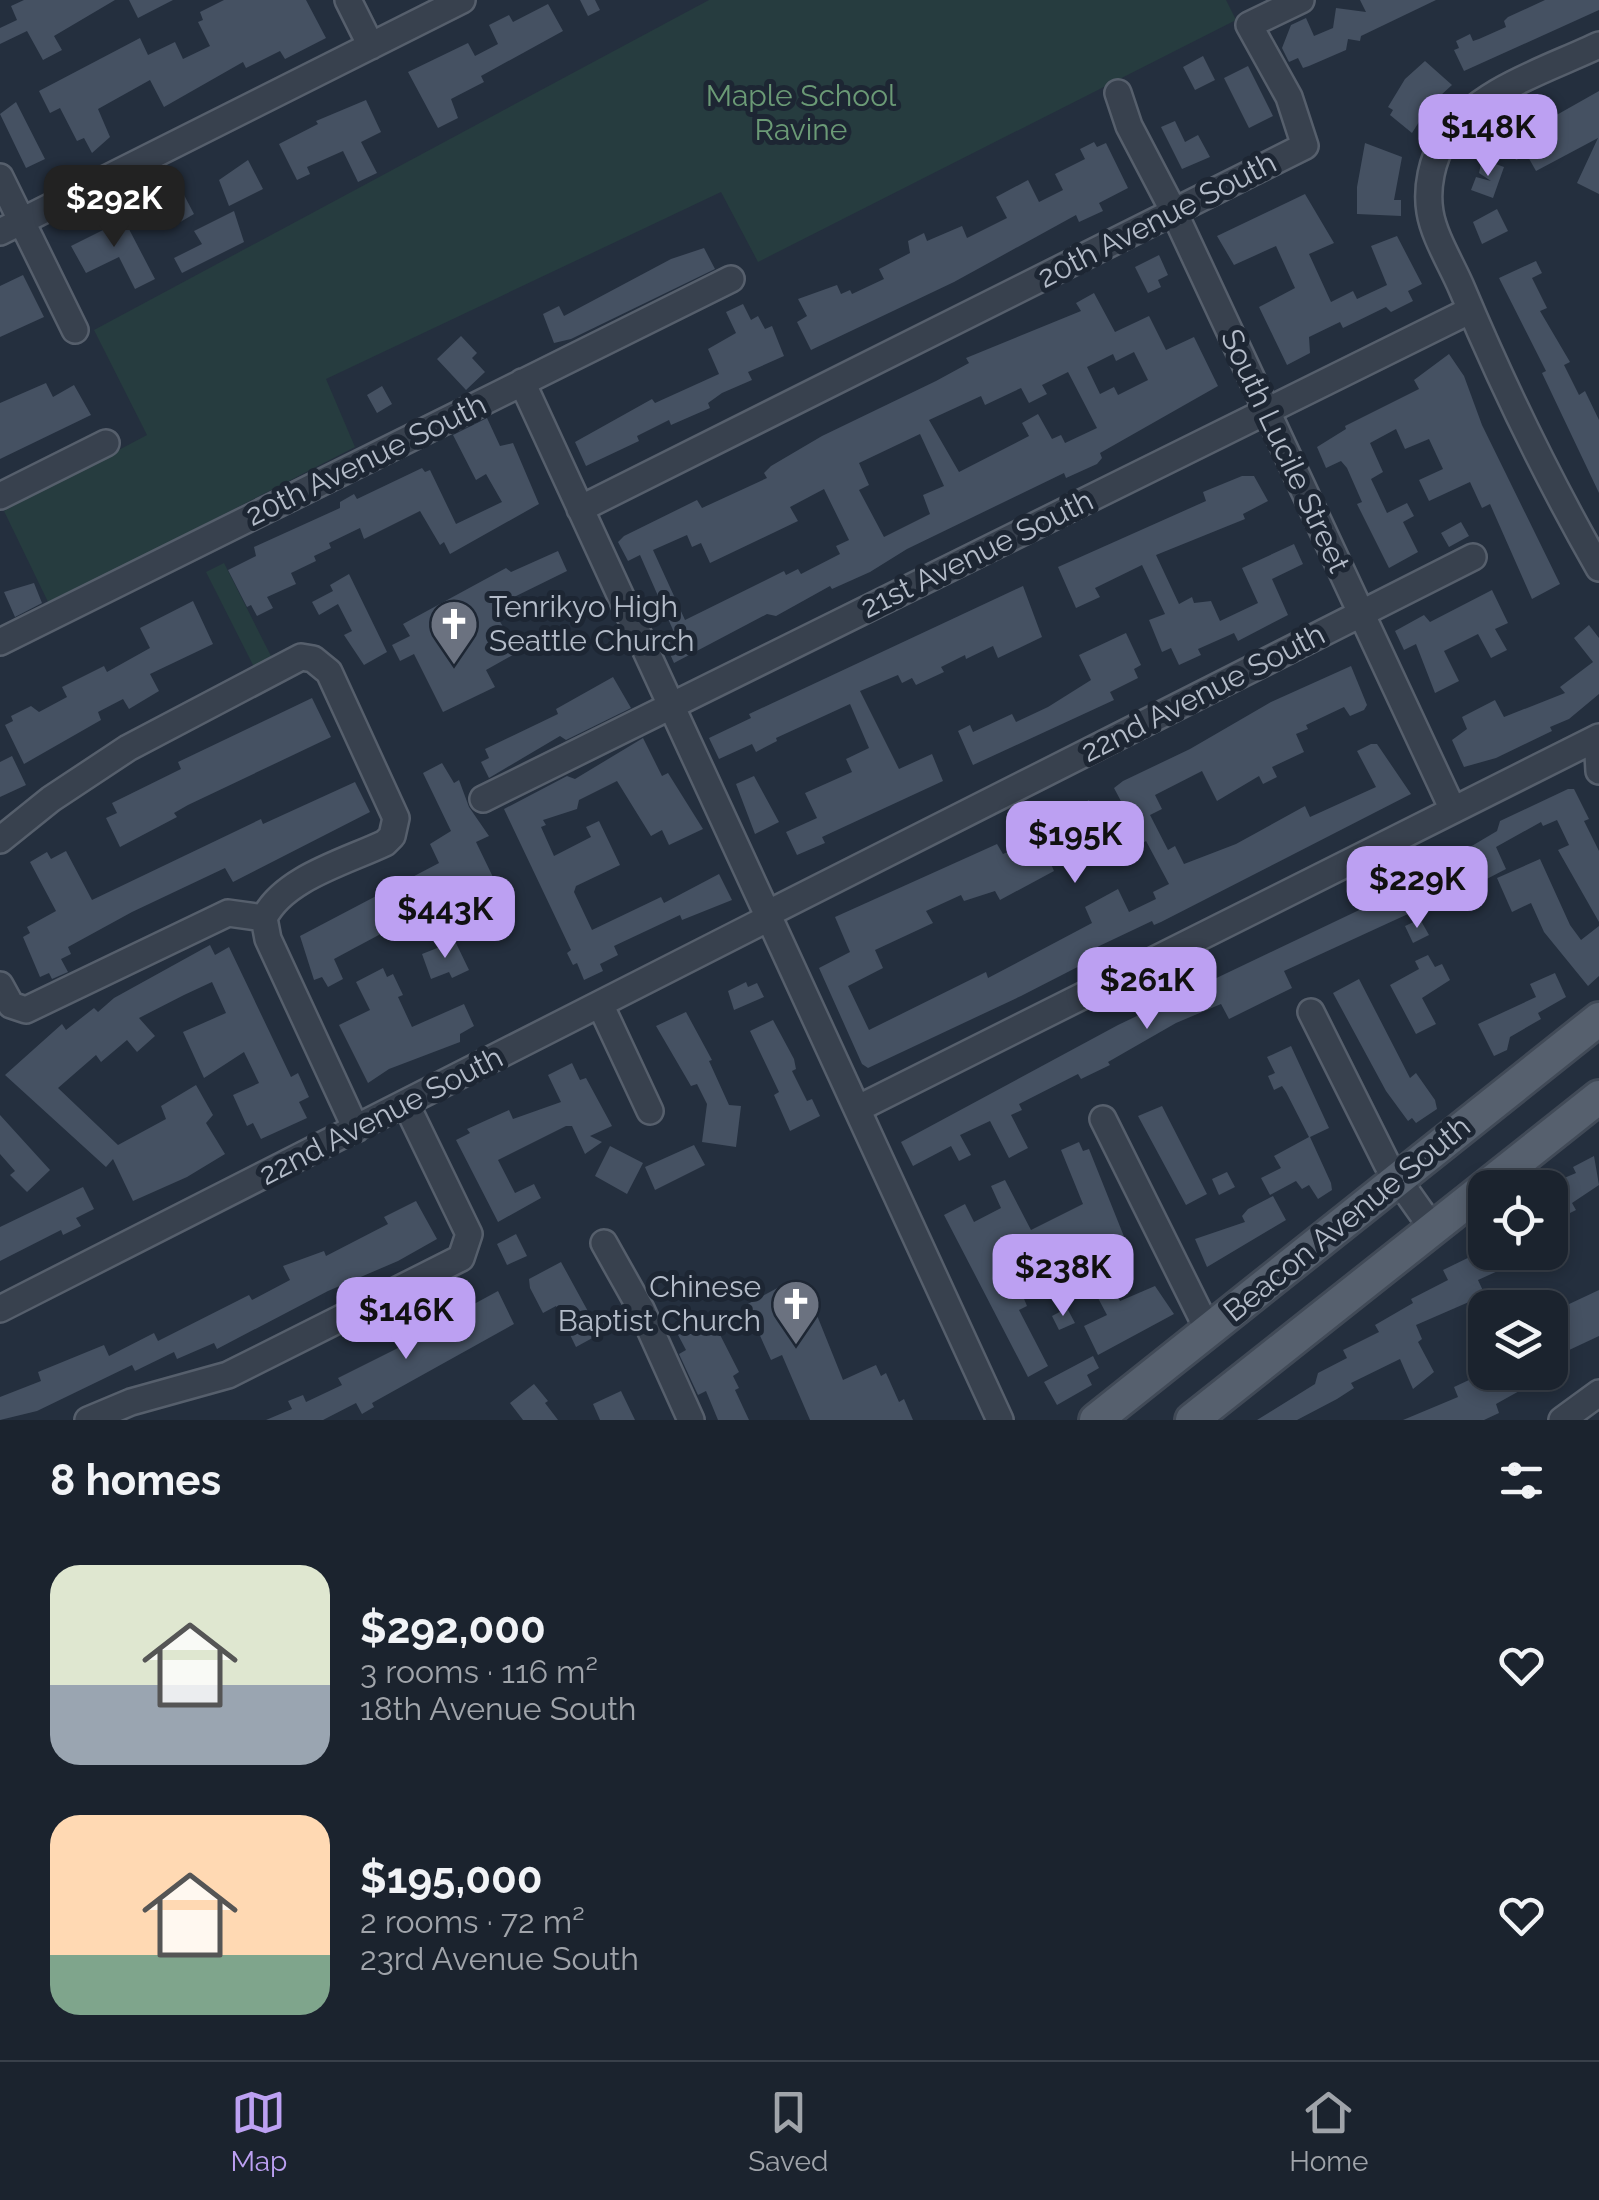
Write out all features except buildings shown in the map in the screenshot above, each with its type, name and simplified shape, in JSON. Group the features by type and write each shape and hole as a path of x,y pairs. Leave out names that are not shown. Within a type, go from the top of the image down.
{"main road":[{"name":"Beacon Avenue South","path":"1096,1420 1599,1019"},
{"name":"Beacon Avenue South","path":"1192,1420 1599,1097"}],"street":[{"path":"348,0 371,46"},
{"path":"11,226 462,0"},
{"name":"20th Avenue South","path":"580,509 1304,146 1288,97 1249,25 1296,1"},
{"path":"1599,45 1468,112 1445,139 1432,167 1430,214 1471,310 1570,517 1599,568"},
{"name":"South Lucile Street","path":"1118,94 1129,126 1174,212 1453,810"},
{"path":"0,177 11,226 75,330"},
{"name":"20th Avenue South","path":"0,642 731,278"},
{"name":"21st Avenue South","path":"483,799 1471,310"},
{"path":"522,382 1000,1420"},
{"path":"0,496 106,443"},
{"name":"22nd Avenue South","path":"0,1308 1473,558"},
{"path":"0,840 78,780 138,742 294,658 313,659 329,672 396,826 385,844 277,896 264,918 268,939 356,1129"},
{"path":"857,1108 1598,738 1599,771"},
{"path":"0,985 18,1010 43,1005 228,912 264,918"},
{"path":"600,1004 650,1111"},
{"path":"1312,1012 1398,1179 1432,1229"},
{"path":"88,1420 130,1402 228,1376 454,1263 467,1250 469,1234 406,1104"},
{"path":"1103,1119 1210,1332"},
{"path":"604,1243 641,1310 691,1420"},
{"path":"1562,1420 1599,1393"}],"green space":[{"name":"Maple School Ravine","path":"709,0 1226,0 1236,20 758,262 721,192 326,379 355,447 49,604 4,511 147,435 94,330"},
{"path":"224,563 272,658 254,667 206,572"}],"place":[{"name":"Tenrikyo High Seattle Church","path":"454,666"},
{"name":"Chinese Baptist Church","path":"796,1346"}]}
